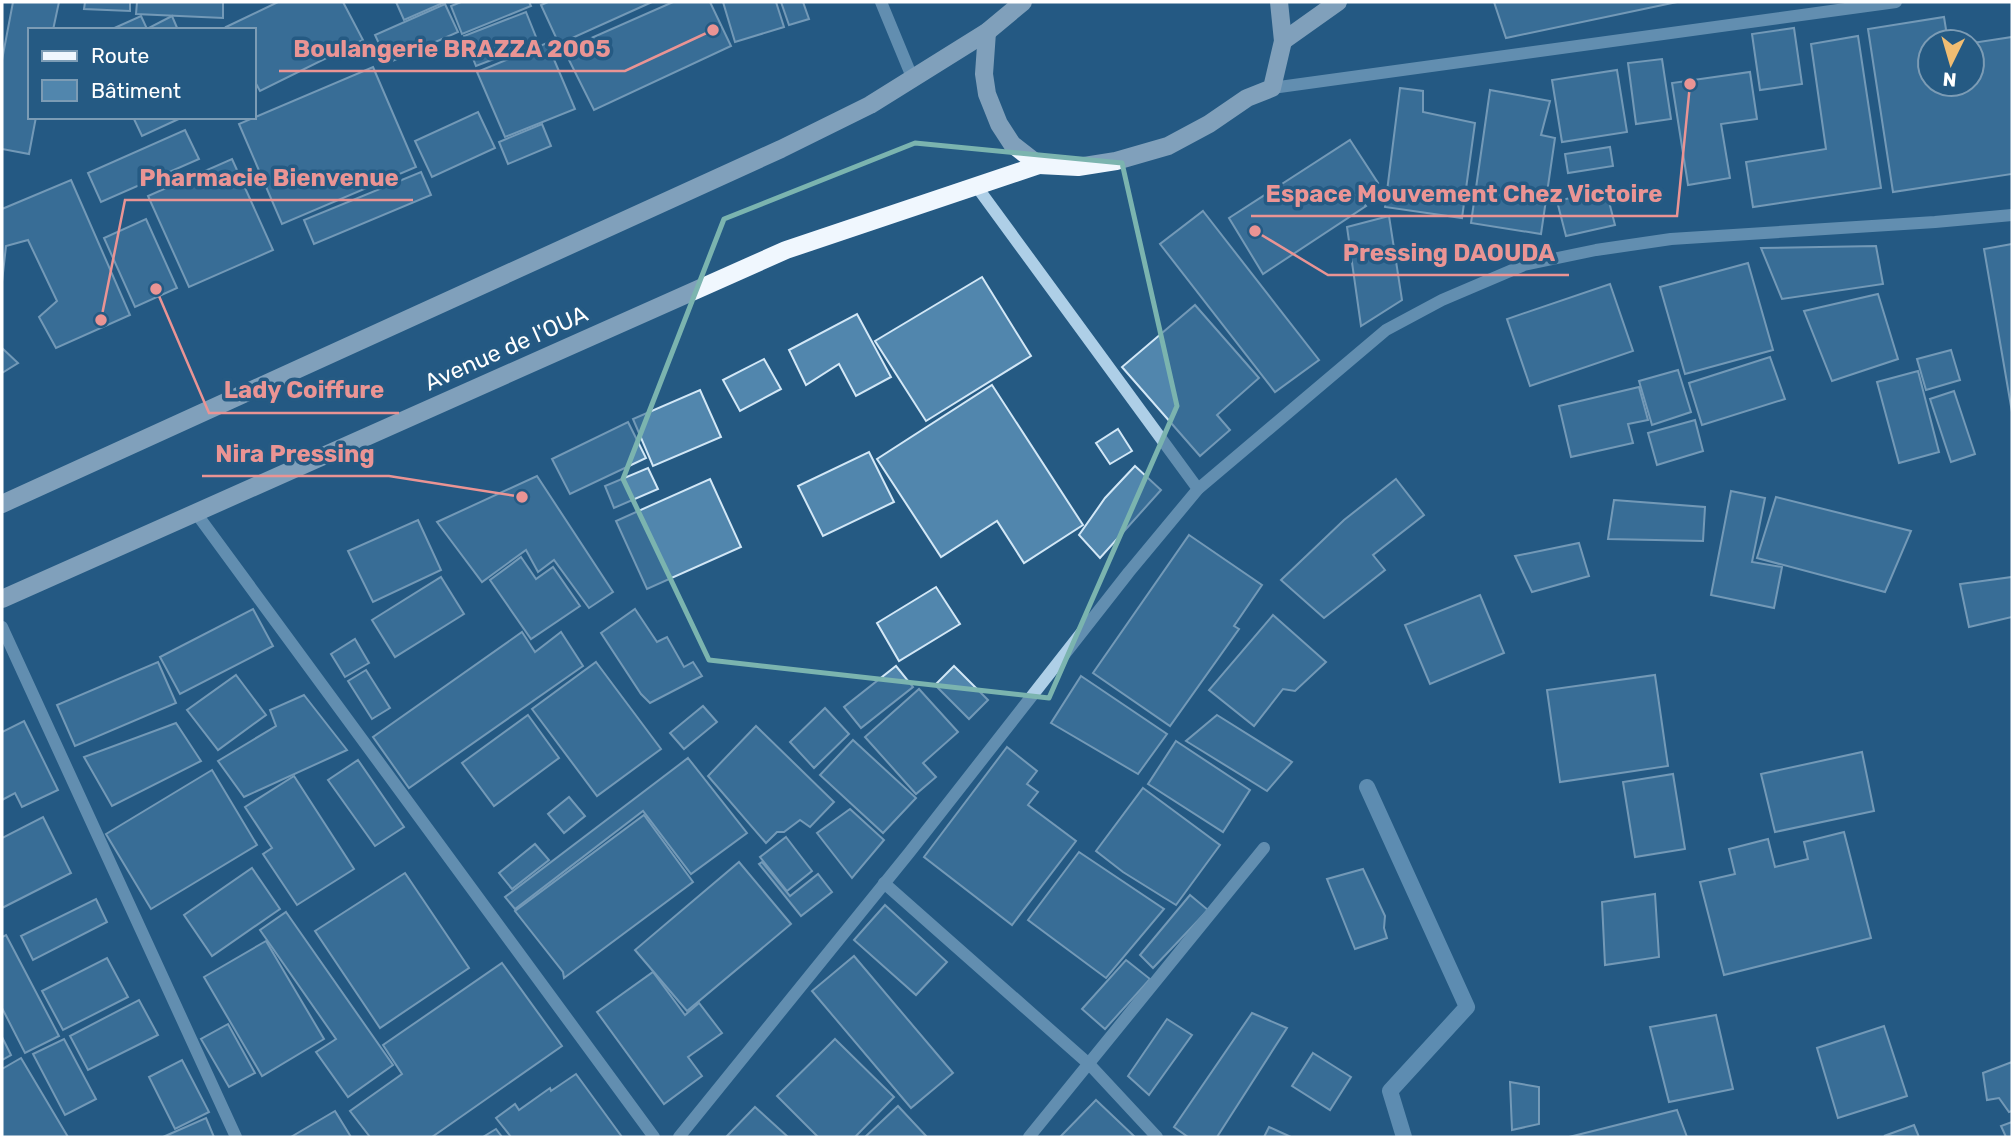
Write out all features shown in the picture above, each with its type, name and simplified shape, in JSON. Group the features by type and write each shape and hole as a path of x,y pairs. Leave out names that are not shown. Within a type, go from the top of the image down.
{"main road":[{"path":"2,504 781,149 870,105 987,32 1023,2"},
{"path":"987,32 984,74 988,94 999,124 1012,144 1040,165 1078,167 1116,161 1168,146 1209,124 1247,98 1272,88 1283,41 1279,2"},
{"path":"1283,41 1338,2"},
{"name":"Avenue de l'OUA","path":"2,599 786,250 1040,165"}],"street":[{"path":"881,2 912,77"},
{"path":"1272,88 1896,2"},
{"path":"977,187 1199,489"},
{"path":"679,1137 884,883 1129,572 1199,489 1386,330 1442,300 1524,265 1671,239 2012,215"},
{"path":"196,513 654,1137"},
{"path":"2,627 236,1137"},
{"path":"1030,1137 1264,848"},
{"path":"884,883 1090,1065 1157,1137"}],"highlighted area":[{"path":"915,143 1122,163 1177,406 1049,698 709,660 623,479 724,219"}],"building":[{"path":"13,2 59,2 53,28 28,28 28,119 36,119 29,154 2,149 2,60"},
{"path":"85,2 130,2 130,11 84,9"},
{"path":"137,2 223,2 223,18 136,14"},
{"path":"278,2 343,2 363,40 260,91 256,84 256,28 226,27"},
{"path":"396,2 445,2 404,20"},
{"path":"461,2 529,2 531,6 462,34 451,6"},
{"path":"548,2 652,2 559,44 541,5"},
{"path":"673,2 710,2 731,46 594,110 564,50"},
{"path":"723,2 776,2 784,27 735,42"},
{"path":"781,2 803,2 809,19 789,25"},
{"path":"1494,2 1677,2 1506,38"},
{"path":"445,4 458,32 388,63 375,35"},
{"path":"526,12 538,42 476,66 464,36"},
{"path":"141,16 147,28 114,28"},
{"path":"172,16 177,28 149,28"},
{"path":"1944,17 1946,28 1916,28 1916,98 1986,98 1986,41 2012,37 2012,174 1893,192 1868,29"},
{"path":"1794,28 1802,84 1760,90 1752,34"},
{"path":"1858,36 1881,188 1753,207 1746,162 1826,149 1811,44"},
{"path":"547,43 575,109 505,137 477,72"},
{"path":"1662,59 1671,119 1636,124 1628,63"},
{"path":"373,67 416,167 282,224 239,124"},
{"path":"1617,70 1627,132 1562,142 1552,80"},
{"path":"1750,72 1757,119 1721,124 1730,178 1688,185 1672,83"},
{"path":"1400,88 1423,91 1423,112 1475,123 1462,218 1385,207"},
{"path":"1490,90 1550,101 1541,135 1555,138 1541,234 1471,223"},
{"path":"478,112 495,148 432,177 415,141"},
{"path":"134,119 179,119 142,136"},
{"path":"542,124 551,146 508,164 499,142"},
{"path":"185,130 199,159 101,202 88,173"},
{"path":"1350,140 1378,183 1356,195 1366,206 1263,274 1229,218"},
{"path":"1610,147 1613,166 1568,173 1565,154"},
{"path":"232,159 273,250 189,287 148,196"},
{"path":"421,172 431,195 314,244 304,220"},
{"path":"71,180 130,315 56,348 39,317 57,301 28,240 6,246 2,282 2,209"},
{"path":"1606,190 1615,225 1566,236 1557,201"},
{"path":"1203,211 1319,360 1275,392 1160,244"},
{"path":"1389,216 1402,300 1361,326 1347,227"},
{"path":"146,219 177,288 135,307 104,238"},
{"path":"2012,244 2012,412 1984,249"},
{"path":"1876,246 1883,284 1782,299 1761,248"},
{"path":"1748,263 1773,350 1685,374 1660,287"},
{"path":"982,277 1031,356 926,421 875,341"},
{"path":"1610,284 1633,351 1530,386 1507,319"},
{"path":"1878,294 1898,359 1832,381 1804,311"},
{"path":"1195,305 1259,378 1217,415 1230,430 1200,456 1122,367"},
{"path":"857,314 891,377 856,396 839,364 806,385 789,350"},
{"path":"2,348 18,363 2,373"},
{"path":"1951,350 1960,380 1926,390 1917,359"},
{"path":"1770,357 1785,399 1702,425 1689,383"},
{"path":"764,359 781,389 740,411 723,380"},
{"path":"1678,370 1691,412 1652,425 1639,381"},
{"path":"1918,371 1939,452 1899,463 1877,382"},
{"path":"992,385 1083,525 1024,563 997,521 941,557 877,459"},
{"path":"1639,387 1648,420 1628,424 1633,443 1571,457 1559,406"},
{"path":"700,390 721,437 653,466 633,419"},
{"path":"1954,391 1975,454 1951,462 1930,399"},
{"path":"1695,420 1703,451 1657,465 1648,433"},
{"path":"628,422 646,458 570,494 552,459"},
{"path":"1118,429 1132,451 1110,464 1096,443"},
{"path":"869,452 894,502 823,536 798,486"},
{"path":"1135,466 1161,490 1100,558 1079,535 1105,498"},
{"path":"648,468 658,489 614,508 605,486"},
{"path":"537,476 613,592 589,608 554,560 538,572 526,550 482,582 437,522"},
{"path":"710,479 741,547 647,589 616,521"},
{"path":"1396,479 1424,515 1373,555 1385,570 1324,618 1281,580 1344,520"},
{"path":"1731,491 1765,498 1752,562 1782,567 1774,608 1711,595"},
{"path":"1776,497 1911,531 1885,592 1757,558"},
{"path":"1614,500 1705,507 1703,541 1608,539"},
{"path":"418,520 441,570 373,602 348,551"},
{"path":"1189,535 1262,585 1234,626 1239,629 1170,726 1093,673"},
{"path":"1579,543 1589,576 1532,592 1515,556"},
{"path":"521,557 536,579 553,567 580,606 531,639 490,580"},
{"path":"441,577 464,614 395,657 372,620"},
{"path":"2012,577 2012,617 1969,627 1960,584"},
{"path":"936,587 960,624 899,661 877,623"},
{"path":"1480,595 1504,653 1430,684 1405,625"},
{"path":"253,609 273,646 180,694 160,657"},
{"path":"635,609 657,642 667,637 684,667 693,662 702,676 650,703 641,694 601,633"},
{"path":"1273,615 1326,662 1295,691 1283,689 1254,726 1209,690"},
{"path":"522,632 535,652 561,632 583,666 409,788 373,737"},
{"path":"355,639 369,663 345,677 331,654"},
{"path":"158,662 176,703 75,746 57,705"},
{"path":"596,662 661,749 597,796 532,709"},
{"path":"896,666 913,687 861,728 844,707"},
{"path":"954,666 988,700 969,719 935,685"},
{"path":"366,670 390,708 372,719 348,681"},
{"path":"236,675 266,715 218,750 187,710"},
{"path":"1655,675 1668,766 1560,782 1547,690"},
{"path":"1081,676 1167,734 1138,774 1051,723"},
{"path":"919,689 958,732 923,763 936,777 916,794 865,737"},
{"path":"304,695 347,750 244,797 218,761 276,726 270,710"},
{"path":"703,706 717,722 684,749 670,733"},
{"path":"825,708 849,734 814,768 790,742"},
{"path":"528,715 559,758 494,806 462,763"},
{"path":"1217,715 1292,762 1267,791 1186,741"},
{"path":"24,721 58,790 22,807 15,793 2,800 2,732"},
{"path":"176,723 201,761 112,806 84,757"},
{"path":"756,726 834,802 810,827 800,820 784,832 777,832 766,843 708,776"},
{"path":"853,740 916,798 883,833 820,775"},
{"path":"1176,741 1250,790 1223,832 1148,784"},
{"path":"1007,747 1037,771 1027,784 1038,792 1028,805 1076,841 1012,925 924,857"},
{"path":"1862,752 1874,811 1775,832 1761,774"},
{"path":"688,758 747,833 691,874 643,811 515,909 505,897"},
{"path":"358,760 404,827 375,846 328,780"},
{"path":"212,770 257,845 151,909 106,834"},
{"path":"1673,774 1685,849 1635,857 1623,782"},
{"path":"294,776 354,869 297,905 263,854 272,848 245,807"},
{"path":"1143,788 1220,845 1176,905 1123,872 1096,851"},
{"path":"569,797 585,816 564,833 548,814"},
{"path":"850,809 884,840 852,878 817,833"},
{"path":"644,815 693,882 564,978 563,972 515,911"},
{"path":"43,817 71,873 2,908 2,838"},
{"path":"1844,832 1871,938 1724,975 1700,882 1735,874 1729,849 1768,839 1775,867 1808,859 1804,842"},
{"path":"786,837 812,871 787,891 760,857"},
{"path":"535,844 549,860 512,889 499,873"},
{"path":"1079,852 1164,909 1106,978 1028,920"},
{"path":"739,862 791,924 687,1011 635,950"},
{"path":"762,862 790,896 818,874 832,892 801,916 759,864"},
{"path":"252,868 280,909 212,956 184,915"},
{"path":"1363,869 1385,916 1387,938 1355,949 1327,879"},
{"path":"405,873 469,968 380,1028 315,931"},
{"path":"1655,894 1659,957 1605,965 1602,902"},
{"path":"1190,895 1208,910 1153,968 1140,955"},
{"path":"96,899 107,922 33,960 21,936"},
{"path":"885,905 947,962 916,995 854,940"},
{"path":"286,912 393,1065 348,1097 316,1052 336,1039 260,930"},
{"path":"6,935 59,1036 25,1053 2,1008 2,937"},
{"path":"266,941 324,1039 262,1076 204,977"},
{"path":"854,956 953,1073 911,1108 812,991"},
{"path":"107,958 128,997 63,1030 42,991"},
{"path":"1126,960 1150,979 1105,1029 1082,1009"},
{"path":"502,963 562,1046 432,1137 370,1137 350,1111 402,1074 383,1045"},
{"path":"653,972 685,1015 699,1003 722,1033 688,1057 702,1076 664,1104 597,1012"},
{"path":"139,1000 158,1035 88,1070 70,1036"},
{"path":"1252,1013 1287,1028 1217,1137 1188,1137 1174,1127"},
{"path":"1716,1015 1733,1089 1669,1102 1650,1027"},
{"path":"1167,1019 1192,1035 1149,1095 1128,1076"},
{"path":"228,1024 255,1073 229,1087 201,1039"},
{"path":"1884,1026 1907,1096 1838,1118 1817,1048"},
{"path":"2,1037 11,1055 2,1060"},
{"path":"64,1039 96,1099 65,1115 33,1054"},
{"path":"835,1039 894,1097 855,1137 818,1137 777,1096"},
{"path":"1313,1053 1351,1077 1330,1110 1292,1086"},
{"path":"21,1058 68,1137 2,1137 2,1069"},
{"path":"182,1060 209,1112 175,1129 149,1077"},
{"path":"2012,1062 2012,1111 2009,1112 1999,1098 1987,1100 1983,1073"},
{"path":"576,1074 622,1137 511,1137 496,1118 515,1104 519,1110"},
{"path":"1510,1082 1539,1087 1539,1124 1512,1130"},
{"path":"1096,1100 1135,1137 1060,1137"},
{"path":"898,1106 927,1137 865,1137"},
{"path":"755,1107 788,1137 726,1137"},
{"path":"1677,1110 1687,1137 1569,1137"},
{"path":"335,1111 351,1137 291,1137"},
{"path":"206,1118 214,1137 163,1137"},
{"path":"2012,1122 2012,1137 2006,1137 2001,1126"},
{"path":"1914,1125 1919,1137 1884,1136"},
{"path":"1269,1127 1291,1137 1264,1137"},
{"path":"496,1129 502,1137 483,1137"}],"waterway":[{"path":"1367,787 1467,1007 1390,1091 1404,1137"}],"place":[{"name":"Boulangerie BRAZZA 2005","path":"713,30"},
{"name":"Espace Mouvement Chez Victoire","path":"1690,84"},
{"name":"Pressing DAOUDA","path":"1255,231"},
{"name":"Lady Coiffure","path":"156,289"},
{"name":"Pharmacie Bienvenue","path":"101,320"},
{"name":"Nira Pressing","path":"522,497"}]}
